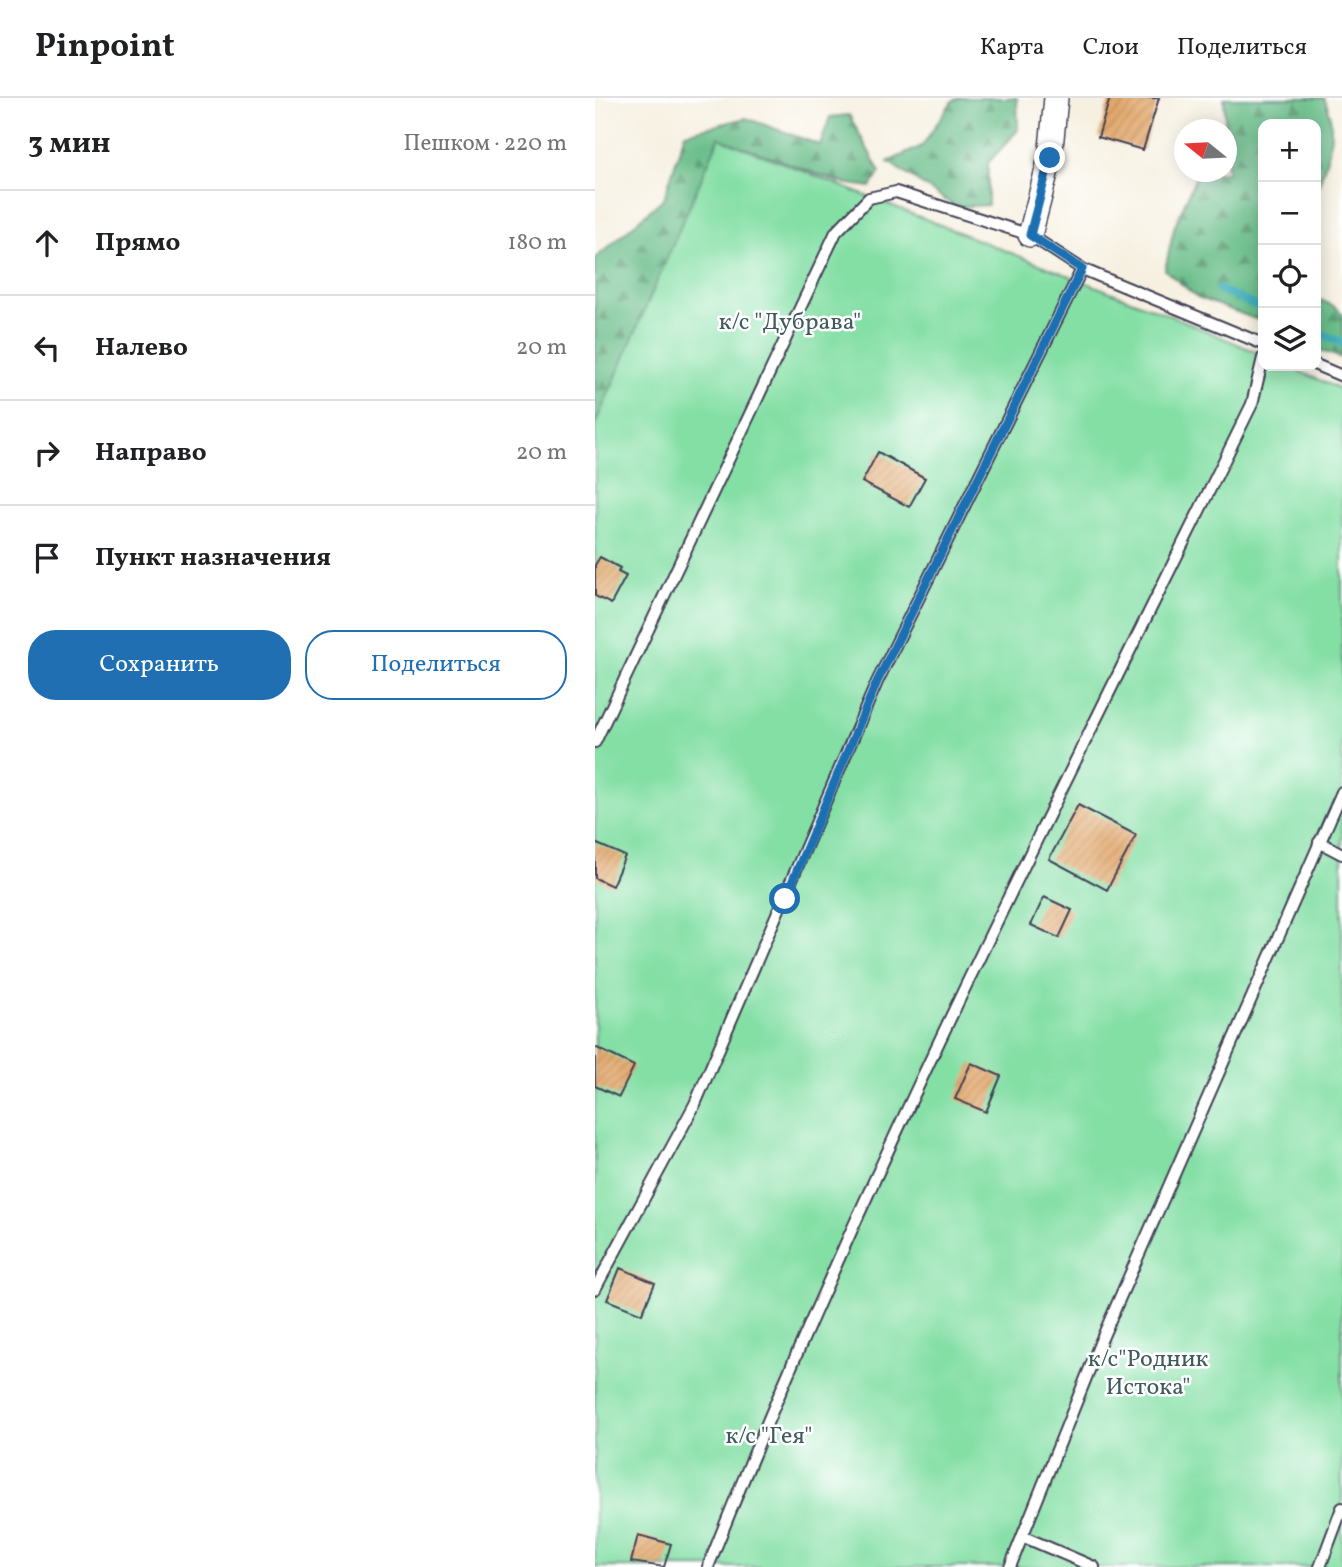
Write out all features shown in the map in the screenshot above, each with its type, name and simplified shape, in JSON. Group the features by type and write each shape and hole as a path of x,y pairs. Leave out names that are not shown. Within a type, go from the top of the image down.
{"street":[{"path":"1030,235 1050,158 1056,98"}],"lane":[{"path":"595,742 836,232 869,198 896,192 1030,235 1082,269 1258,342"},
{"path":"595,1289 695,1104 877,682 1082,269"},
{"path":"1321,367 1342,376"},
{"path":"708,1567 744,1476 945,1025 1252,404 1260,371"},
{"path":"1010,1567 1100,1343 1342,792"},
{"path":"1319,842 1342,853"},
{"path":"1320,1567 1342,1508"},
{"path":"1024,1537 1094,1567"}],"green space":[{"path":"960,98 1017,98 1018,130 988,163 988,205 956,207 888,162 922,146 952,101"},
{"path":"1224,98 1324,98 1331,121 1330,145 1321,177 1321,119 1258,119 1258,320 1197,297 1165,270 1174,228 1194,182 1237,182 1237,119 1225,119"},
{"path":"849,115 880,172 871,187 842,183 726,141 595,436 595,259 664,198 685,133 746,118 820,145 830,117"},
{"path":"719,138 1179,319 1258,353 1258,371 1298,371 1342,390 1342,1567 595,1567 595,425"},
{"path":"1321,300 1336,307 1342,314 1342,358 1321,351"}],"building":[{"path":"1110,98 1159,98 1143,150 1098,137"},
{"path":"878,452 925,478 909,507 862,482"},
{"path":"600,557 620,568 618,572 626,576 611,604 595,596 595,565"},
{"path":"1078,805 1136,835 1107,890 1049,859"},
{"path":"595,843 625,856 612,886 595,878"},
{"path":"1044,897 1072,910 1059,938 1031,925"},
{"path":"595,1047 634,1066 619,1097 595,1086"},
{"path":"971,1063 1001,1076 986,1112 955,1099"},
{"path":"620,1268 655,1283 642,1314 607,1300"},
{"path":"638,1535 671,1544 664,1567 631,1562"}],"waterway":[{"path":"1218,289 1261,308"},
{"path":"1321,333 1342,343"}],"route":[{"path":"785,899 877,682 1082,269 1030,235 1050,158"}],"park label":[{"name":"к/с \"Дубрава\"","path":"790,321"},
{"name":"к/с\"Родник Истока\"","path":"1148,1372"},
{"name":"к/с \"Гея\"","path":"769,1435"}]}
